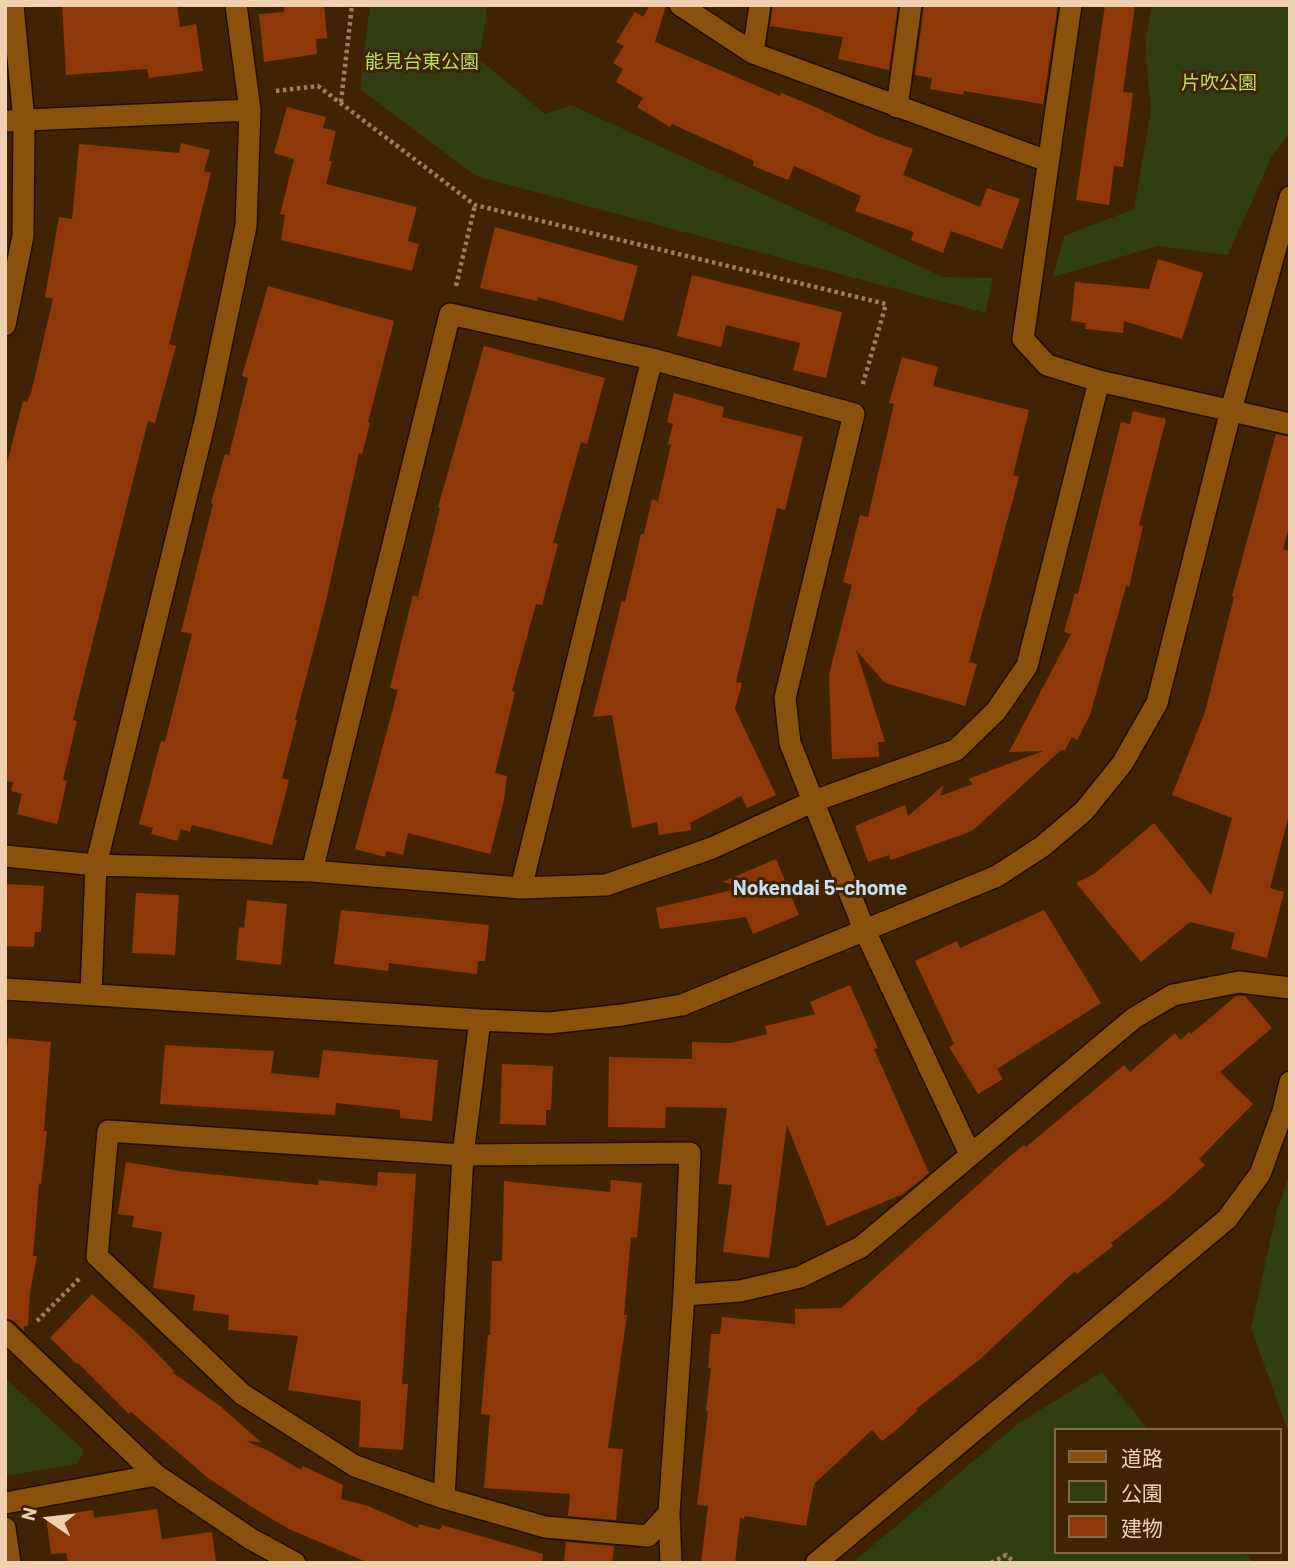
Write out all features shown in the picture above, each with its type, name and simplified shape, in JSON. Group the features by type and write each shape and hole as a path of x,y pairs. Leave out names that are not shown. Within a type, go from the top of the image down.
{"street":[{"path":"5,325 23,236 15,121 13,5"},
{"path":"92,994 96,865 206,417 246,226 249,102 236,5"},
{"path":"680,5 754,53 1047,161"},
{"path":"754,53 760,5"},
{"path":"897,107 911,5"},
{"path":"1071,5 1023,339 1046,365 1099,381 1290,424"},
{"path":"15,121 249,102"},
{"path":"5,989 549,1023 681,1005 997,876 1043,846 1084,811 1122,764 1157,703 1231,410 1290,197"},
{"path":"312,871 450,314 652,359 854,414 785,698 790,743 864,929 970,1154"},
{"path":"521,888 652,359"},
{"path":"5,856 96,865 312,871 521,888 606,885 712,848 814,802 956,750 996,711 1027,666 1099,381"},
{"path":"684,1295 740,1291 800,1277 861,1247 1134,1018 1173,995 1239,982 1290,988"},
{"path":"444,1498 463,1155 480,1020"},
{"path":"816,1563 1227,1219 1259,1174 1283,1111 1290,1082"},
{"path":"669,1513 648,1536 545,1527 444,1498 355,1466 242,1394 97,1256 108,1131 463,1155 690,1153 684,1295 669,1513 671,1563"},
{"path":"11,1336 156,1475 251,1539 295,1563"},
{"path":"5,1503 156,1475"},
{"path":"5,1528 10,1563"}],"path":[{"path":"341,102 352,5"},
{"path":"249,102 318,86 475,205 886,304 854,414"},
{"path":"450,314 475,205"},
{"path":"11,1336 87,1270 97,1256"},
{"path":"991,1563 1006,1555 1015,1563"}],"green space":[{"name":"能見台東公園","path":"370,5 488,5 479,59 545,114 571,105 943,277 993,278 985,313 476,176 360,89"},
{"name":"片吹公園","path":"1152,5 1290,5 1290,133 1273,154 1228,255 1158,246 1053,277 1064,236 1134,209 1151,110 1145,45"},
{"path":"1290,1173 1290,1437 1251,1328 1277,1210"},
{"path":"1102,1372 1146,1428 1054,1428 1054,1554 1247,1554 1254,1563 852,1563 1019,1423"},
{"path":"5,1378 84,1450 78,1464 5,1476"}],"building":[{"path":"62,5 177,5 180,27 196,24 203,71 149,78 147,69 66,75"},
{"path":"284,5 324,5 327,38 316,39 317,54 264,62 259,14 284,12"},
{"path":"650,5 666,5 655,42 913,149 903,175 980,207 987,188 1020,199 1002,249 951,231 943,253 911,240 914,232 855,211 861,196 794,166 788,180 753,166 754,161 672,124 670,127 637,107 643,98 616,82 623,69 613,63 624,46 616,42 635,12 643,17"},
{"path":"773,5 898,5 889,70 838,59 843,37 770,26"},
{"path":"924,5 1058,5 1043,104 964,91 963,95 930,89 932,78 915,75"},
{"path":"1105,5 1135,5 1123,92 1133,93 1123,167 1114,166 1109,205 1076,200"},
{"path":"287,107 326,117 323,128 336,131 326,184 417,207 408,241 419,244 412,271 281,240 285,215 280,214 294,159 274,153"},
{"path":"181,143 210,150 204,171 211,173 169,344 176,346 155,423 148,421 73,720 77,721 63,780 67,781 57,824 17,814 22,794 11,791 13,782 5,781 5,471 23,401 27,402 31,393 53,299 45,297 59,217 72,219 79,144 179,153"},
{"path":"495,227 638,266 623,321 538,297 537,301 480,288"},
{"path":"1158,259 1203,273 1182,339 1124,321 1123,333 1085,329 1086,323 1071,321 1075,282 1149,289"},
{"path":"692,275 842,312 826,378 793,370 800,343 726,325 721,347 677,336"},
{"path":"268,286 394,321 362,454 359,453 326,601 295,720 282,778 289,780 272,845 192,825 190,832 181,829 177,841 151,834 153,828 139,824 161,741 165,742 192,634 181,632 213,504 211,503 225,454 229,455 248,378 242,376"},
{"path":"484,346 605,378 587,444 581,442 553,543 558,544 542,605 536,604 512,691 515,692 495,773 507,776 504,800 490,854 408,833 403,855 386,851 385,857 355,849 398,690 390,688 413,595 418,597 440,508 438,507"},
{"path":"902,357 938,367 933,386 1029,410 1013,475 1019,477 969,662 977,664 965,706 885,683 856,650 885,742 878,742 879,757 832,759 829,675 852,585 843,582 860,515 868,517 894,404 889,403"},
{"path":"674,393 724,407 722,417 803,437 785,510 777,508 736,682 742,683 735,709 776,795 747,808 741,796 690,823 691,830 659,835 657,822 632,828 612,715 593,717 641,534 644,534 652,499 658,501 671,445 668,444 673,424 667,422"},
{"path":"1133,411 1166,419 1139,525 1143,526 1129,587 1126,586 1090,715 1077,740 1072,737 1065,750 1061,750 972,831 891,860 889,855 868,862 855,826 905,805 908,816 944,785 940,796 973,784 968,779 1043,751 1009,752 1071,634 1064,632 1075,593 1078,594 1121,422 1130,424"},
{"path":"1276,434 1290,437 1290,524 1283,549 1290,551 1290,811 1270,888 1284,892 1267,958 1231,949 1235,933 1190,922 1141,962 1076,883 1094,874 1154,823 1211,895 1232,818 1172,795 1205,712 1234,597 1232,596"},
{"path":"776,859 799,915 753,934 746,917 660,929 656,908 745,887 722,882"},
{"path":"5,884 44,886 41,932 35,932 34,947 5,946"},
{"path":"136,893 179,895 175,955 132,953"},
{"path":"247,900 287,904 281,965 236,960 239,927 244,928"},
{"path":"341,910 489,925 485,961 478,961 477,974 389,963 388,971 334,964"},
{"path":"1044,910 1101,1003 997,1069 1003,1079 978,1094 949,1047 954,1044 915,961 957,941 960,948"},
{"path":"850,985 878,1048 874,1049 929,1173 903,1194 827,1226 787,1125 769,1258 723,1252 732,1185 718,1184 727,1108 666,1107 665,1128 608,1127 609,1057 692,1059 692,1042 731,1043 767,1034 765,1026 815,1014 810,1002"},
{"path":"1236,996 1245,996 1272,1028 1220,1072 1253,1104 1199,1159 1205,1165 1111,1243 1113,1246 1077,1274 1075,1271 979,1360 916,1409 918,1410 894,1432 882,1441 872,1430 814,1484 806,1526 745,1516 744,1519 740,1518 735,1563 701,1563 708,1506 697,1505 708,1411 711,1368 708,1368 711,1334 720,1334 722,1317 795,1324 795,1309 841,1308 1009,1157 1024,1145 1026,1147 1124,1065 1130,1072 1175,1033 1180,1040 1189,1032 1191,1034"},
{"path":"8,1038 51,1042 44,1131 47,1131 41,1184 39,1183 33,1256 37,1256 30,1293 28,1326 24,1326 24,1331 14,1321 5,1318 5,1072"},
{"path":"165,1045 274,1051 271,1073 319,1078 323,1050 438,1060 432,1121 400,1118 400,1110 336,1103 335,1115 160,1104"},
{"path":"502,1064 553,1066 551,1110 546,1110 546,1125 500,1124"},
{"path":"126,1162 180,1171 318,1185 319,1180 377,1186 378,1172 416,1174 402,1384 408,1384 403,1450 359,1447 361,1401 288,1390 298,1336 228,1330 229,1315 193,1310 195,1295 153,1288 162,1232 132,1227 134,1216 118,1214"},
{"path":"611,1180 642,1183 637,1238 631,1237 624,1315 627,1315 608,1448 623,1449 616,1520 568,1516 570,1494 484,1488 490,1415 481,1414 490,1335 492,1261 502,1261 504,1181 610,1192"},
{"path":"92,1294 139,1335 175,1372 172,1372 220,1406 261,1442 246,1441 301,1470 303,1466 343,1485 341,1499 368,1506 418,1528 419,1524 440,1530 442,1525 543,1554 542,1563 369,1563 289,1529 255,1509 208,1478 131,1412 129,1414 50,1338"},
{"path":"157,1509 162,1539 212,1532 216,1563 68,1563 66,1553 51,1554 46,1517 93,1510 94,1518"},
{"path":"566,1542 614,1546 612,1563 564,1563"}],"district":[{"name":"Nokendai 5-chome","path":"820,888"}]}
